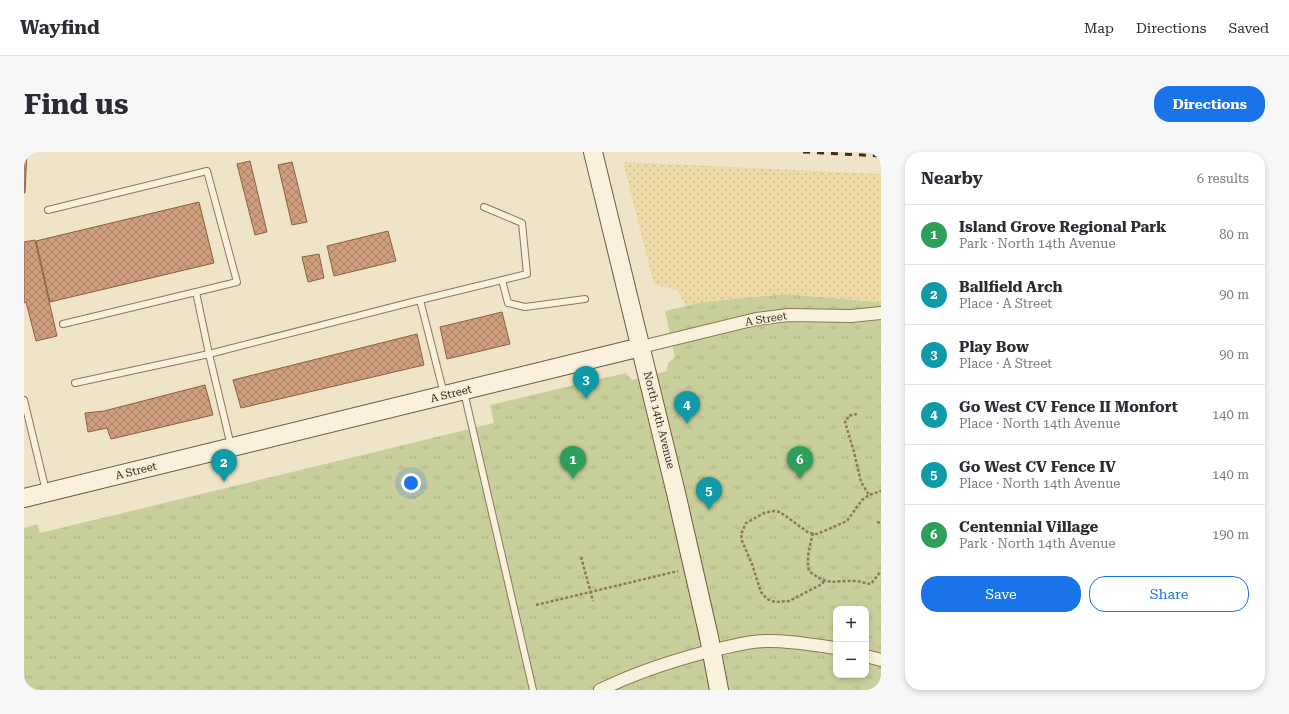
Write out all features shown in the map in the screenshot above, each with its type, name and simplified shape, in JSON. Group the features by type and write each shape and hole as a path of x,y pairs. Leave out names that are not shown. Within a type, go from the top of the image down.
{"street":[{"name":"North 14th Avenue","path":"593,152 641,347 673,494 712,651 719,690"},
{"name":"A Street","path":"24,498 756,319 790,315 851,316 881,313"},
{"path":"600,690 628,676 712,651 765,640 833,648"},
{"path":"869,657 881,660"}],"lane":[{"path":"48,210 207,171 237,282 63,324"},
{"path":"75,383 209,354 527,274 522,223 484,207"},
{"path":"502,280 508,303 525,307 585,299"},
{"path":"196,292 231,447"},
{"path":"420,300 445,395"},
{"path":"463,390 533,690"},
{"path":"24,400 47,492"}],"path":[{"path":"857,414 848,416 847,422 845,422 861,482 869,494"},
{"path":"824,581 822,584 789,601 775,602 767,599 761,592 752,564 742,541 741,534 746,523 764,513 774,511 780,512 809,533 818,534 847,521 862,500 869,494 881,491"},
{"path":"877,522 881,523"},
{"path":"814,533 808,550 809,571 824,581 833,583 857,581 871,584 881,571"},
{"path":"582,557 593,601"},
{"path":"536,605 685,569"}],"green space":[{"path":"784,294 881,302 881,690 24,690 24,528 37,524 40,533 494,423 490,405 626,373 632,380 667,371 668,363 675,357 665,311 703,302"}],"sand":[{"path":"623,162 881,174 881,302 784,294 703,302 686,306 677,290 654,284"}],"building":[{"path":"24,152 27,152 25,193 24,193"},
{"path":"250,161 267,232 255,235 237,164"},
{"path":"292,162 307,222 292,225 278,165"},
{"path":"199,202 214,263 50,302 36,241"},
{"path":"388,231 396,261 334,276 327,246"},
{"path":"35,240 57,336 36,341 26,302 24,303 24,242"},
{"path":"319,254 324,278 308,282 302,257"},
{"path":"502,312 510,344 447,359 440,327"},
{"path":"417,334 424,365 241,408 233,380"},
{"path":"205,385 213,415 111,439 107,428 88,432 85,413 104,411"}],"railway":[{"path":"803,152 881,156"}],"place":[{"name":"Play Bow","path":"586,399"},
{"name":"Go West CV Fence II Monfort","path":"687,424"},
{"name":"Island Grove Regional Park","path":"573,479"},
{"name":"Centennial Village","path":"800,479"},
{"name":"Ballfield Arch","path":"224,482"},
{"name":"Go West CV Fence IV","path":"709,510"}]}
